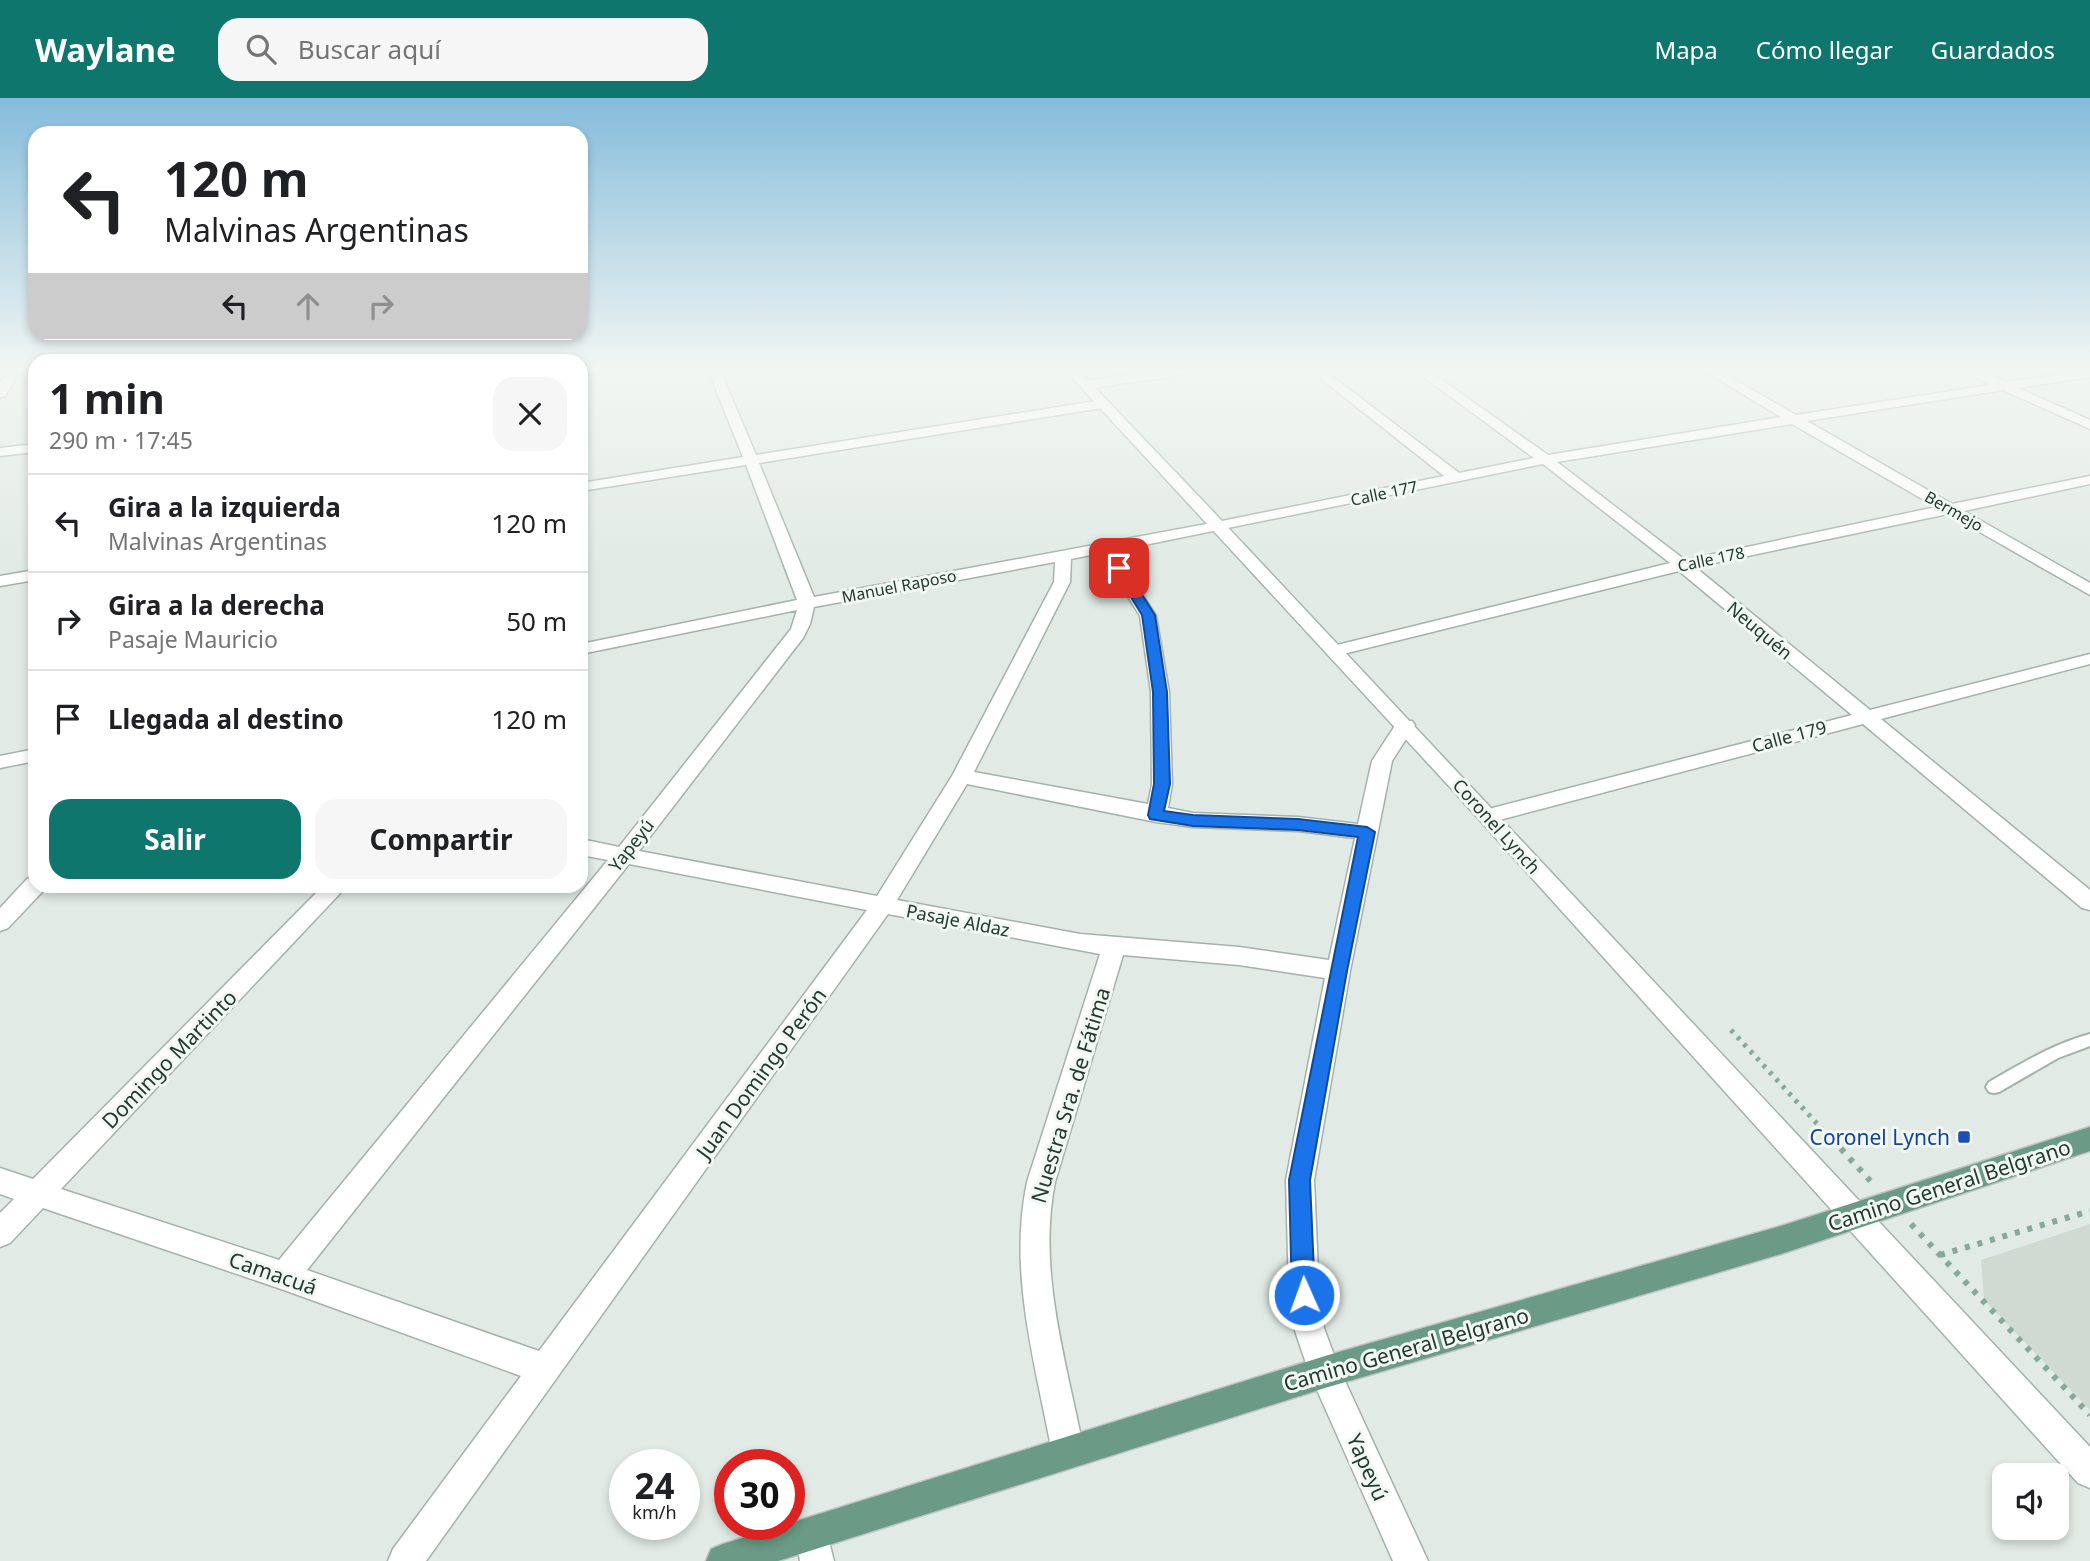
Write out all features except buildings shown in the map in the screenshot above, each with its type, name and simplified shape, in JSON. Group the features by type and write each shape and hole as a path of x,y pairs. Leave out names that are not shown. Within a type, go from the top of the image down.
{"main road":[{"name":"Camino General Belgrano","path":"723,1561 815,1548 1068,1452 1325,1372 1781,1240 2090,1139"}],"street":[{"path":"743,438 805,593 806,603"},
{"path":"588,486 879,438"},
{"name":"Coronel Lynch","path":"1134,438 1405,725 1852,1215 2090,1471"},
{"path":"1405,438 1456,478"},
{"name":"Neuquén","path":"1516,438 1682,565 2090,902"},
{"name":"Calle 177","path":"1217,527 1546,460 1675,438"},
{"name":"Bermejo","path":"1830,438 2090,590"},
{"path":"0,452 28,448"},
{"name":"Calle 178","path":"1335,651 1682,565 2090,480"},
{"name":"Manuel Raposo","path":"588,648 806,603 1217,527"},
{"path":"1106,548 1149,615 1160,692 1162,784 1156,815"},
{"name":"Juan Domingo Perón","path":"405,1561 882,906 962,776 1062,582 1063,555"},
{"path":"0,581 28,576"},
{"name":"Yapeyú","path":"284,1276 624,855 797,634 804,621 806,603"},
{"name":"Calle 179","path":"1488,816 2090,659"},
{"name":"Yapeyú","path":"1405,725 1382,761 1338,971 1300,1180 1304,1295 1309,1328 1325,1372 1410,1561"},
{"path":"0,762 28,756"},
{"path":"962,776 1156,815 1193,820 1298,824 1367,832"},
{"name":"Pasaje Aldaz","path":"588,848 1080,943 1239,956 1338,971"},
{"path":"0,922 28,892"},
{"name":"Domingo Martinto","path":"0,1233 330,893"},
{"name":"Nuestra Sra. de Fátima","path":"1068,1452 1034,1275 1034,1216 1041,1182 1114,946"},
{"name":"Camacuá","path":"0,1181 284,1276 545,1369"}],"lane":[{"path":"1994,1087 2037,1062 2076,1043 2090,1040"}],"path":[{"path":"1940,1255 2090,1210"}],"shaded area":[{"path":"2090,1224 2090,1410 1984,1300 1981,1260"}],"place":[{"name":"Coronel Lynch","path":"1964,1137"}],"route":[{"path":"1119,568 1149,615 1160,692 1162,784 1156,815 1193,820 1298,824 1367,832 1338,971 1300,1180 1304,1295"}]}
